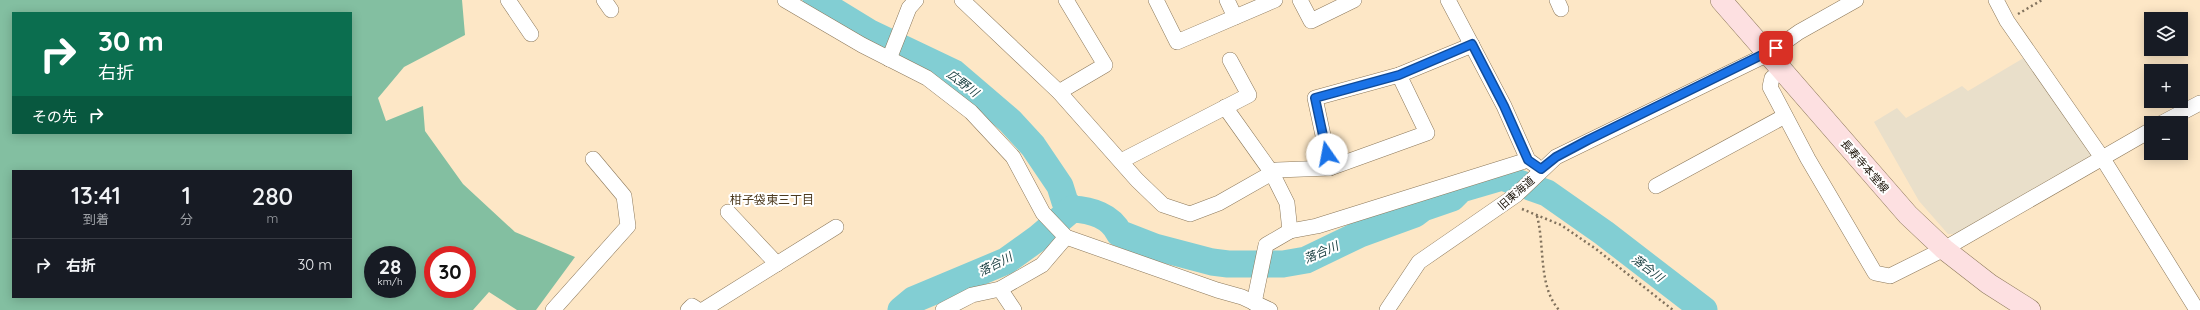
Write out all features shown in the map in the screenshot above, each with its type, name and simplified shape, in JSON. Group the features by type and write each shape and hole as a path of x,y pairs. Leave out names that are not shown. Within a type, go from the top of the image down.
{"main road":[{"name":"長寿寺本堂線","path":"1721,0 1908,215 1944,249 1989,284 2030,310"}],"street":[{"path":"508,0 531,34"},
{"path":"785,0 889,59 927,78 971,112 1013,157 1042,213 1066,237 1254,302 1270,310"},
{"path":"889,59 909,8 916,0"},
{"path":"962,0 1059,92 1120,161 1163,205 1190,214 1218,203 1277,170 1330,168 1427,133 1399,75"},
{"path":"1059,92 1105,65 1066,0"},
{"path":"1156,0 1177,42 1275,0"},
{"path":"1227,0 1235,17"},
{"path":"1300,0 1311,21 1354,0"},
{"path":"1448,0 1504,106 1528,160 1538,172"},
{"name":"旧東海道","path":"1387,310 1419,262 1511,199 1538,172 1556,157 1588,140 1768,54 1799,32 1856,0"},
{"path":"1996,0 2007,21 2103,159 2195,300"},
{"path":"1330,168 1315,98 1399,75 1472,44"},
{"path":"1120,161 1249,95 1230,60"},
{"path":"1782,70 1772,78 1770,87 1785,116 1808,159 1875,273 1890,276 1944,249 2144,134"},
{"path":"2175,116 2200,103"},
{"path":"1225,108 1272,173 1287,203 1290,231"},
{"path":"1656,186 1785,116"},
{"path":"553,310 628,226 624,196 592,159"},
{"path":"1254,302 1266,245 1290,231 1317,226 1528,160"},
{"path":"728,212 777,264"},
{"path":"703,310 836,227"},
{"path":"944,310 972,295 1000,289 1042,265 1066,237"},
{"path":"1000,289 1014,310"},
{"path":"688,310 692,306 698,310"}],"path":[{"path":"2007,21 2042,0"},
{"path":"1511,199 1537,216 1561,225 1596,249 1673,310"},
{"path":"1537,216 1542,234 1545,282 1553,303 1559,310"}],"shaded area":[{"path":"2027,56 2095,158 1959,234 1948,234 1919,201 1874,122 1897,108 1906,118 1962,86 1968,91"}],"green space":[{"path":"0,0 462,0 465,35 404,67 378,98 386,121 423,106 425,131 463,184 515,232 575,257 536,310 517,310 489,292 473,310 0,310"}],"waterway":[{"name":"広野川","path":"816,0 870,33 954,73 1010,121 1033,146 1060,186 1065,202 1072,209"},
{"name":"落合川","path":"901,310 913,300 1006,261 1038,238 1072,209 1100,215 1111,222 1119,233 1155,247 1212,262 1228,264 1283,264 1306,260 1360,234 1415,214 1423,208 1452,198 1461,189 1502,177 1547,193 1604,233 1704,310"}],"district":[{"name":"柑子袋東三丁目","path":"772,199"}],"route":[{"path":"1327,154 1315,98 1399,75 1472,44 1504,106 1528,160 1541,169 1556,157 1588,140 1768,54 1776,48"}]}
